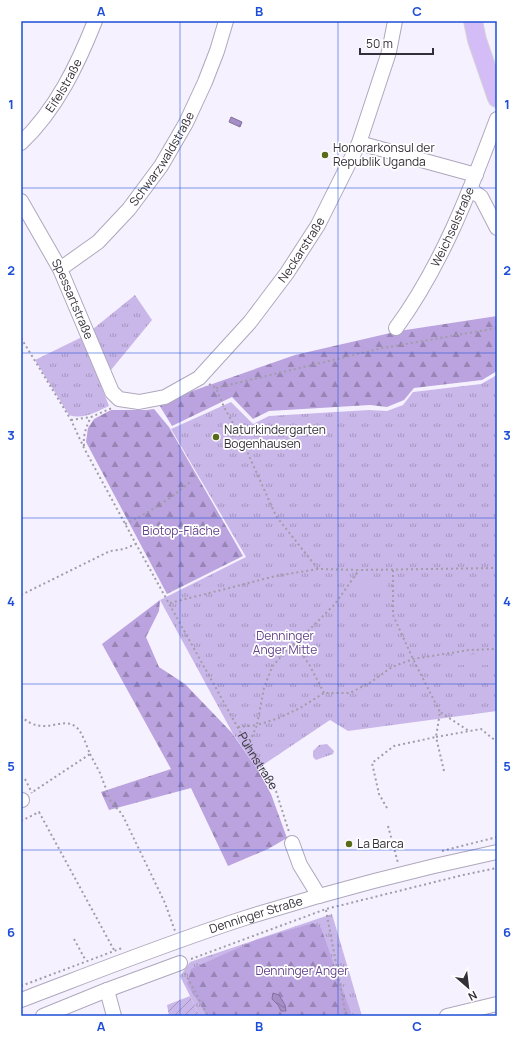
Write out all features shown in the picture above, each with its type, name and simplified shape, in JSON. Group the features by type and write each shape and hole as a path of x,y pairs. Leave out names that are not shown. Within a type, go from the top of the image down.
{"main road":[{"path":"473,21 476,40 497,98"}],"street":[{"name":"Eifelstraße","path":"21,143 29,135 62,90 76,66 95,21"},
{"name":"Schwarzwaldstraße","path":"60,269 98,242 129,209 161,166 186,123 205,82 217,51 226,21"},
{"name":"Neckarstraße","path":"119,399 139,402 165,397 199,378 250,322 287,273 318,225 359,143 389,52 395,21"},
{"name":"Weichselstraße","path":"396,328 413,306 444,248 476,175 497,119"},
{"path":"359,143 476,175"},
{"path":"470,189 481,197 497,228"},
{"name":"Spessartstraße","path":"21,201 60,269 112,392 119,399"},
{"path":"292,843 300,865 319,896"},
{"name":"Denninger Straße","path":"21,1000 244,918 388,877 497,852"},
{"path":"43,1016 180,963"},
{"path":"107,990 114,1016"},
{"path":"447,1016 480,1012 497,1004"}],"path":[{"path":"216,388 383,348 497,328"},
{"name":"Pühnstraße","path":"21,338 71,420 84,448 170,603 184,632 248,746 276,791 292,843"},
{"path":"199,378 216,388 224,407 241,438 276,516 318,569"},
{"path":"71,420 91,417 112,408 119,399"},
{"path":"84,448 83,438 91,417"},
{"path":"125,524 138,518 167,500 190,482"},
{"path":"21,595 110,551 136,544"},
{"path":"170,603 276,576 318,569 394,570 497,568"},
{"path":"248,746 257,725 264,688 272,668 284,653 335,604 359,570"},
{"path":"394,570 393,615 413,659 440,712 469,731"},
{"path":"295,644 310,666 324,693"},
{"path":"238,727 257,725 279,718 300,708 324,693 350,693 371,682 392,667 413,659 469,650 497,649"},
{"path":"440,712 436,737 444,771"},
{"path":"21,716 34,726 44,727 70,724 77,727 100,773 111,802 122,814 165,903 175,931"},
{"path":"387,808 379,794 372,763 394,746 481,729 497,742"},
{"path":"25,798 90,754"},
{"path":"25,779 25,798"},
{"path":"21,821 39,812 114,950"},
{"path":"388,826 398,863"},
{"name":"Denninger Straße","path":"180,963 326,909 497,868"},
{"path":"319,896 326,909 335,966 347,1016"},
{"path":"74,939 86,961"},
{"path":"180,963 208,1016"}],"green space":[{"path":"135,295 152,320 111,370 93,329"},
{"path":"497,316 497,371 482,380 414,388 404,400 387,407 370,405 269,411 253,419 232,397 172,426 158,403 295,355 399,331"},
{"path":"82,337 109,406 89,415 79,417 69,415 35,360"},
{"name":"Denninger Anger Mitte","path":"497,375 497,711 348,731 330,720 257,769 232,732 160,600 246,557 171,429 231,402 253,424 269,416 369,410 387,411 403,405 413,392 481,384"},
{"name":"Biotop-Fläche","path":"154,409 169,427 243,556 167,594 86,442 88,428 94,419 111,410"},
{"path":"356,577 387,577 388,594 347,592"},
{"path":"160,600 159,611 146,637 159,667 185,684 232,733 257,769 271,794 287,838 268,849 228,866 191,788 109,810 101,792 171,769 102,644"},
{"path":"497,653 497,665 449,665 435,657"},
{"path":"327,744 334,751 333,754 316,760 313,757 313,751 319,745"},
{"name":"Denninger Anger","path":"332,914 362,1016 200,1016 180,976 190,962"},
{"name":"Denninger Anger","path":"313,923 321,928 352,1016 207,1016 187,984 191,969 256,940"},
{"path":"190,996 200,1016 169,1016 167,1005"}],"water":[{"path":"231,117 242,122 240,127 229,122"},
{"path":"273,993 279,995 285,1005 286,1011 281,1011 272,999"}],"place":[{"name":"Honorarkonsul der Republik Uganda","path":"325,155"},
{"name":"Naturkindergarten Bogenhausen","path":"216,437"},
{"name":"La Barca","path":"349,844"}]}
